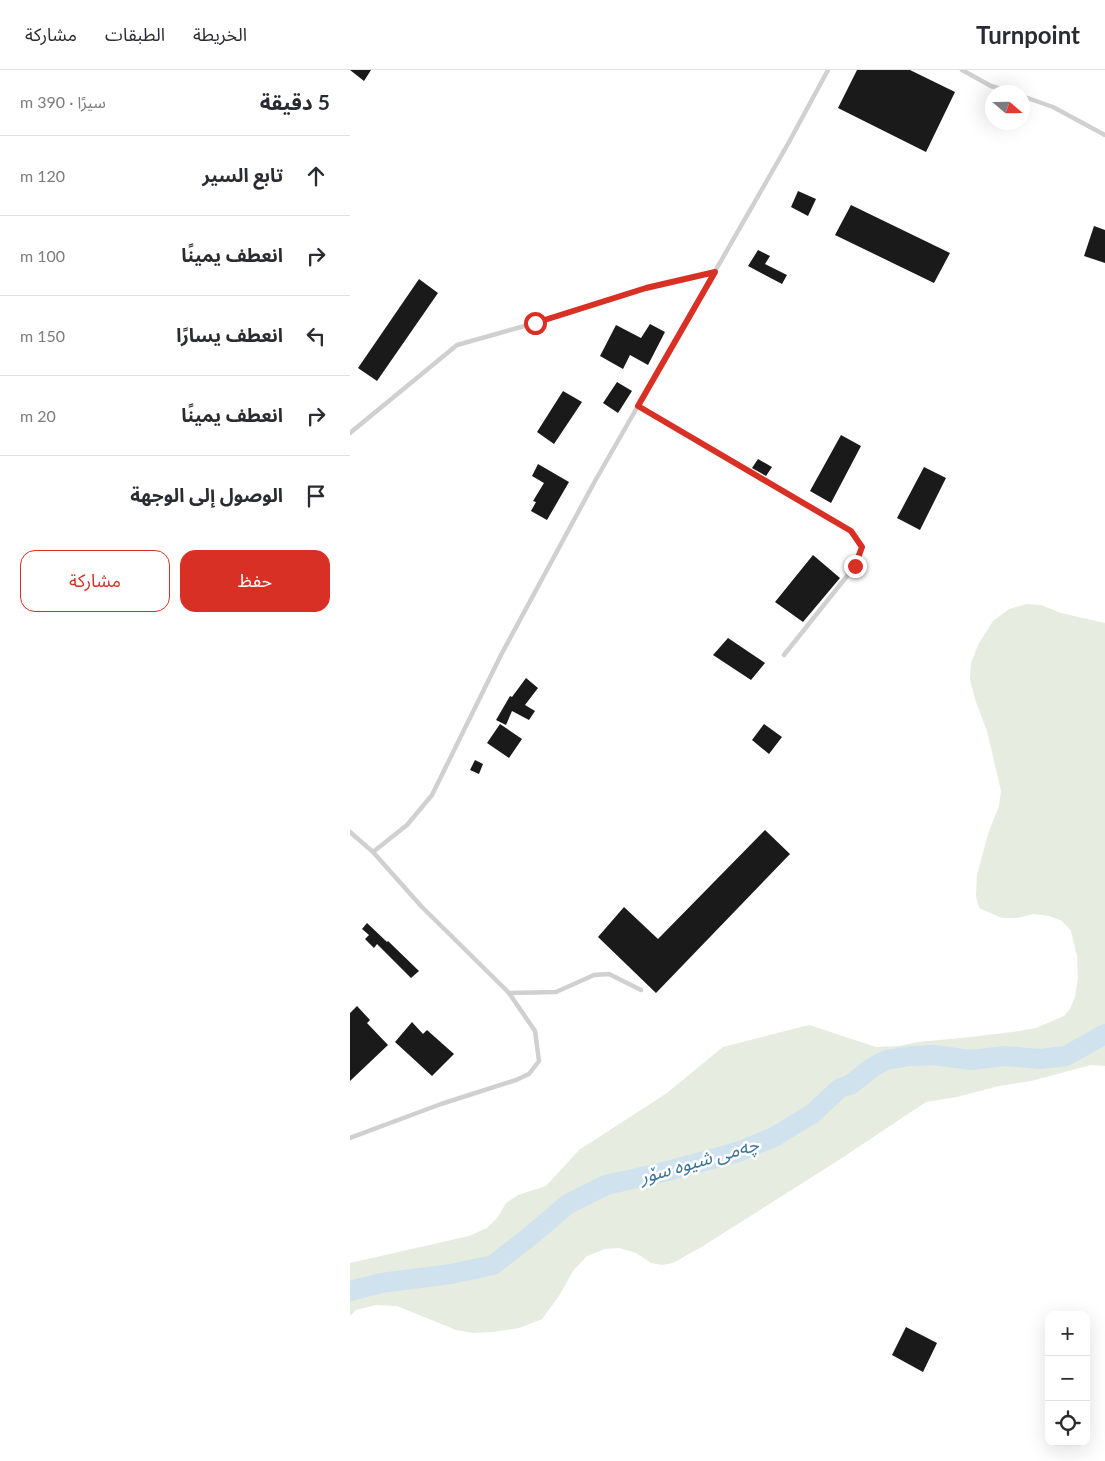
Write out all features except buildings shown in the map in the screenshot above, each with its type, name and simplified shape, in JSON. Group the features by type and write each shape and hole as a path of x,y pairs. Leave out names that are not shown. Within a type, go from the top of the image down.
{"lane":[{"path":"373,852 407,825 432,795 506,647 595,481 789,142 828,70"},
{"path":"962,70 989,85"},
{"path":"1030,99 1053,107 1105,135"},
{"path":"350,434 457,345 646,288 715,272"},
{"path":"638,406 851,531 862,547 855,566 784,656"},
{"path":"350,832 373,852 421,906 509,993 535,1031 539,1061 529,1074 516,1080 441,1104 350,1138"},
{"path":"509,993 556,992 594,975 609,974 641,990"}],"shaded area":[{"path":"1027,604 1041,605 1061,613 1105,623 1105,1066 1091,1065 1031,1081 926,1102 842,1158 673,1263 662,1265 651,1263 636,1253 619,1248 605,1249 587,1256 573,1271 559,1296 542,1319 519,1328 473,1333 456,1330 397,1306 376,1305 356,1310 350,1316 350,1263 469,1236 487,1228 498,1217 506,1203 518,1195 546,1186 579,1150 667,1093 723,1047 809,1025 876,1047 899,1046 1036,1028 1064,1016 1070,1009 1075,997 1078,978 1077,956 1071,931 1062,921 1049,916 1033,914 1017,918 1002,918 979,908 976,896 977,875 988,834 999,806 1001,791 987,731 970,680 971,663 978,645 993,621 1009,609"}],"waterway":[{"name":"چەمی شیوە سۆر","path":"350,1291 381,1283 451,1274 493,1265 568,1204 606,1185 738,1152 774,1137 812,1114 840,1088 850,1085 873,1067 886,1060 933,1055 971,1060 1005,1056 1040,1059 1066,1056 1105,1034"}],"route":[{"path":"535,323 646,288 715,272 638,406 851,531 862,547 855,566"}]}
